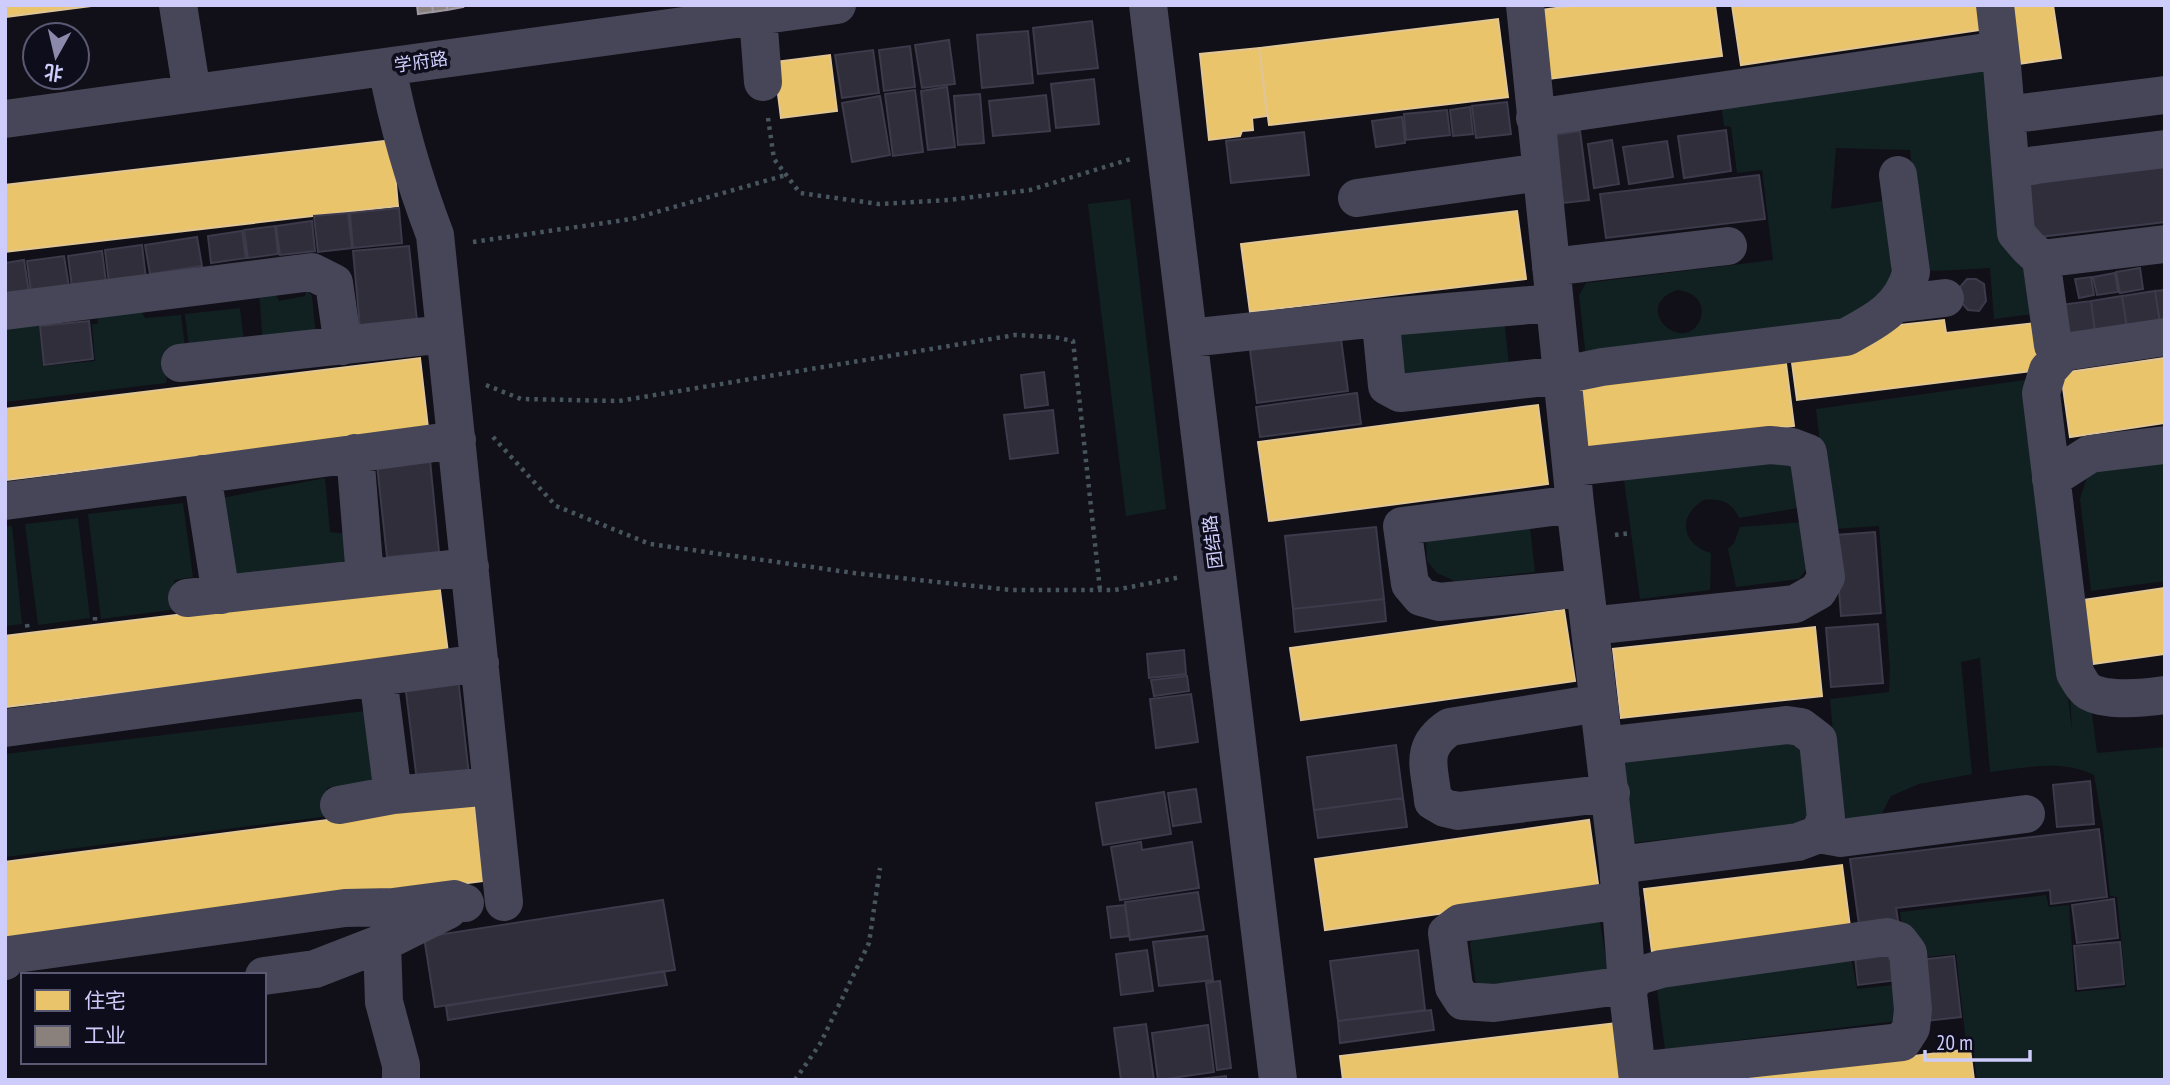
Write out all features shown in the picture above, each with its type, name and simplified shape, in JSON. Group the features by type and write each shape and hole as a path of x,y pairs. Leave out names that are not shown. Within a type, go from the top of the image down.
{"street":[{"path":"178,5 192,93"},
{"name":"学府路","path":"5,119 837,5"},
{"name":"团结路","path":"1148,5 1278,1080"},
{"path":"1525,5 1585,588 1611,793 1620,882 1627,985 1637,1075 1902,1042 1911,1028 1913,1010 1908,953 1899,941 1887,937 1661,969 1641,975 1627,985 1494,1003 1463,1001 1454,987 1447,933 1460,923 1620,882 1798,842 1819,834 1841,838 2026,814"},
{"path":"1994,5 2016,233 2041,259 2053,345 2064,352"},
{"path":"758,16 763,82"},
{"path":"1535,118 2000,50"},
{"path":"266,976 314,969 382,943 465,903 503,897 435,235 416,186 399,127 387,67"},
{"path":"2006,115 2165,95"},
{"path":"2011,170 2036,164 2165,149"},
{"path":"1357,198 1541,172"},
{"path":"1387,317 1382,334 1387,386 1399,393 1563,375 1602,367 1846,337 1875,321 1895,304 1908,287 1911,272 1898,175"},
{"path":"2041,259 2165,244"},
{"path":"1189,338 1387,317 1553,285 1728,246"},
{"path":"5,311 313,272 334,283 343,346"},
{"path":"1895,304 1945,298"},
{"path":"2165,337 2064,352 2048,370 2041,393 2075,673 2088,691 2113,698 2138,699 2165,695"},
{"path":"180,363 343,346 449,366"},
{"path":"5,501 457,440"},
{"path":"1585,588 1440,602 1421,597 1410,584 1402,526 1574,485 1770,445 1792,447 1808,453 1826,577 1818,591 1795,604 1590,626"},
{"path":"2051,479 2090,454 2165,445"},
{"path":"355,453 365,577"},
{"path":"202,474 204,596 470,567"},
{"path":"5,728 480,663"},
{"path":"378,677 393,795"},
{"path":"1599,703 1450,727 1436,736 1428,748 1433,801 1458,811 1611,793"},
{"path":"1604,746 1787,725 1801,727 1818,740 1826,818 1819,834"},
{"path":"339,805 393,795 492,786"},
{"path":"7,957 345,908 393,907 454,899 465,903"},
{"path":"382,943 384,1002 401,1065 401,1080"}],"path":[{"path":"763,82 774,159 800,193 879,204 948,200 1030,190 1165,149"},
{"path":"436,248 632,219 786,175"},
{"path":"449,366 521,399 619,401 1014,335 1073,341 1100,590"},
{"path":"449,366 556,506 650,544 854,573 1011,590 1115,590 1216,570"},
{"path":"27,624 28,632"},
{"path":"796,1080 820,1044 869,943 880,868"}],"shaded area":[{"path":"1988,60 2021,251 2039,313 1994,319 1990,268 1935,271 1922,269 1910,150 1836,148 1831,209 1883,201 1892,264 1880,303 1841,319 1586,358 1579,295 1586,283 1773,260 1762,170 1737,173 1731,127 1724,126 1720,96","holes":["1677,290 1693,295 1702,308 1700,320 1692,330 1683,333 1673,331 1659,317 1658,307 1664,298"]},
{"path":"1130,199 1166,509 1126,516 1088,204"},
{"path":"274,289 279,301 305,296 306,289 312,296 316,337 263,345 259,291"},
{"path":"240,308 245,350 190,356 185,314"},
{"path":"97,310 141,311 145,318 181,315 186,356 169,365 166,383 5,402 7,329 38,317 43,366 95,361 92,324 98,324"},
{"path":"1504,319 1509,364 1401,376 1397,331"},
{"path":"2032,379 2072,732 2069,673 2090,698 2097,753 2165,747 2165,1080 1977,1080 1973,1048 1966,1042 1956,954 1917,958 1904,939 1900,912 2046,895 2049,907 2069,905 2075,992 2126,987 2117,897 2110,896 2103,827 2094,775 2056,766 1990,772 1980,658 1961,662 1972,774 1919,784 1891,796 1879,819 1842,832 1830,699 1889,692 1890,668 1879,526 1834,529 1826,496 1816,409"},
{"path":"1767,455 1799,469 1804,507 1739,518 1725,502 1704,500 1689,513 1686,529 1693,543 1711,553 1710,590 1640,599 1623,473"},
{"path":"2165,456 2165,581 2091,591 2080,499 2086,480 2099,464"},
{"path":"325,478 330,532 346,534 350,564 233,579 222,498"},
{"path":"183,503 193,577 174,580 178,609 101,619 88,514"},
{"path":"78,518 90,618 38,625 25,524"},
{"path":"1806,522 1809,566 1799,579 1736,587 1728,549 1734,543 1740,527"},
{"path":"12,526 22,624 5,626 5,527"},
{"path":"1530,527 1535,572 1455,581 1437,573 1427,561 1426,538"},
{"path":"365,711 374,780 327,788 329,816 5,857 5,754"},
{"path":"1800,739 1811,814 1794,825 1631,843 1621,753"},
{"path":"1599,916 1608,972 1476,986 1470,943 1479,934"},
{"path":"1851,956 1857,989 1902,984 1897,1021 1665,1049 1656,982"}],"building: 住宅":[{"path":"5,5 99,5 5,17"},
{"path":"1579,5 1715,5 1722,56 1549,79 1540,10"},
{"path":"1732,5 1984,5 1987,29 1741,65"},
{"path":"2004,5 2053,5 2061,58 2011,65"},
{"path":"1498,19 1508,97 1269,125 1259,48"},
{"path":"1259,48 1267,116 1252,118 1253,130 1242,131 1240,136 1209,140 1200,54"},
{"path":"830,55 837,111 781,118 774,62"},
{"path":"392,140 398,206 5,252 5,185"},
{"path":"1517,211 1526,279 1250,312 1241,244"},
{"path":"1944,320 1946,333 2036,323 2040,370 1797,400 1791,355 1874,344 1873,328"},
{"path":"1785,356 1794,426 1587,453 1577,382"},
{"path":"420,358 428,428 5,480 5,409"},
{"path":"2165,358 2165,423 2070,437 2061,373"},
{"path":"1538,405 1548,484 1269,521 1258,442"},
{"path":"439,583 448,653 5,707 5,636"},
{"path":"2165,588 2165,654 2085,665 2076,601"},
{"path":"1564,610 1575,681 1301,720 1290,648"},
{"path":"1815,627 1822,696 1621,718 1613,649"},
{"path":"474,801 484,881 5,943 5,862"},
{"path":"1589,820 1599,891 1325,930 1315,859"},
{"path":"1842,865 1850,927 1652,952 1644,889"},
{"path":"1616,1023 1623,1080 1343,1080 1340,1056"},
{"path":"1970,1049 1974,1080 1717,1080"}],"building: 工业":[{"path":"417,5 432,5 433,12 418,14"},
{"path":"432,5 447,5 447,10 433,12"},
{"path":"447,5 462,5 463,7 447,10"}],"building: 其他":[{"path":"1092,21 1098,68 1038,74 1033,28"},
{"path":"1028,31 1033,83 982,88 977,35"},
{"path":"949,40 955,84 922,88 915,45"},
{"path":"910,46 915,87 884,91 879,50"},
{"path":"873,50 879,93 842,98 835,55"},
{"path":"1094,79 1099,124 1056,128 1051,84"},
{"path":"947,87 955,147 928,150 921,91"},
{"path":"915,90 923,152 893,156 885,94"},
{"path":"980,94 984,143 958,145 954,96"},
{"path":"1046,95 1050,131 993,136 989,101"},
{"path":"880,96 890,155 852,162 842,103"},
{"path":"1507,102 1511,134 1476,138 1472,106"},
{"path":"1470,107 1473,134 1453,136 1450,110"},
{"path":"1447,110 1450,135 1406,140 1404,114"},
{"path":"1402,117 1405,143 1376,147 1372,121"},
{"path":"1726,130 1731,171 1684,178 1678,136"},
{"path":"1580,131 1589,200 1563,203 1554,135"},
{"path":"1304,132 1309,175 1231,183 1226,141"},
{"path":"1612,140 1619,184 1594,188 1588,144"},
{"path":"1667,141 1673,177 1629,184 1623,147"},
{"path":"2165,167 2165,222 2031,238 2024,183"},
{"path":"1759,175 1765,219 1606,238 1600,194"},
{"path":"399,208 402,243 353,248 350,213"},
{"path":"348,213 352,248 318,252 314,216"},
{"path":"312,221 315,251 280,255 276,226"},
{"path":"275,226 278,254 248,258 244,230"},
{"path":"242,231 246,258 211,263 208,236"},
{"path":"197,237 202,266 150,274 145,245"},
{"path":"142,245 146,279 109,283 105,250"},
{"path":"409,246 417,321 360,327 353,251"},
{"path":"102,251 106,282 72,287 68,256"},
{"path":"64,256 69,287 31,292 27,261"},
{"path":"24,260 29,293 5,296 5,263"},
{"path":"2140,268 2143,289 2120,293 2116,272"},
{"path":"2115,273 2118,292 2097,295 2093,277"},
{"path":"2091,277 2094,295 2079,298 2075,279"},
{"path":"1967,279 1976,279 1984,284 1986,301 1979,311 1968,310 1961,302 1960,287"},
{"path":"2165,290 2165,323 2160,323 2155,291"},
{"path":"2155,291 2160,323 2127,328 2122,296"},
{"path":"2122,296 2127,328 2095,332 2091,301"},
{"path":"2091,301 2095,332 2056,338 2052,306"},
{"path":"89,321 93,359 44,365 40,326"},
{"path":"1341,339 1348,391 1257,403 1250,350"},
{"path":"1044,372 1048,405 1025,408 1021,375"},
{"path":"1357,393 1361,424 1260,437 1256,407"},
{"path":"1053,410 1058,453 1010,459 1004,415"},
{"path":"430,460 439,552 387,557 377,465"},
{"path":"1376,527 1384,599 1293,609 1285,536"},
{"path":"1875,532 1881,613 1841,616 1835,535"},
{"path":"1384,599 1386,621 1295,632 1293,609"},
{"path":"1878,624 1883,683 1831,687 1826,628"},
{"path":"1184,650 1186,674 1149,678 1147,654"},
{"path":"1187,676 1189,691 1154,696 1151,680"},
{"path":"458,678 469,775 417,781 405,684"},
{"path":"1191,694 1198,742 1156,748 1150,699"},
{"path":"1396,745 1403,798 1314,810 1307,757"},
{"path":"2090,781 2094,824 2057,827 2053,785"},
{"path":"1196,789 1201,822 1173,826 1168,793"},
{"path":"1164,792 1171,834 1103,845 1096,803"},
{"path":"1403,798 1407,827 1318,838 1314,810"},
{"path":"2099,829 2107,897 2051,904 2050,890 1896,908 1899,927 1860,932 1850,859"},
{"path":"1141,842 1142,850 1192,842 1199,888 1120,900 1111,847"},
{"path":"1198,892 1204,930 1130,940 1125,902"},
{"path":"2114,899 2118,938 2077,943 2072,905"},
{"path":"663,900 675,970 435,1007 424,937"},
{"path":"1125,905 1129,936 1111,938 1107,907"},
{"path":"1207,936 1213,980 1159,986 1153,942"},
{"path":"2120,942 2124,984 2078,989 2074,946"},
{"path":"1147,950 1153,991 1121,995 1116,954"},
{"path":"1418,950 1425,1010 1338,1021 1330,961"},
{"path":"1895,953 1898,980 1858,985 1855,957"},
{"path":"1954,956 1961,1017 1926,1021 1919,960"},
{"path":"664,971 667,985 448,1020 446,1006"},
{"path":"1220,981 1231,1068 1217,1070 1206,983"},
{"path":"1431,1010 1434,1030 1340,1043 1338,1021"},
{"path":"1146,1024 1154,1080 1121,1080 1114,1028"},
{"path":"1208,1025 1214,1072 1158,1080 1152,1033"},
{"path":"1226,1076 1226,1080 1189,1080"}]}
